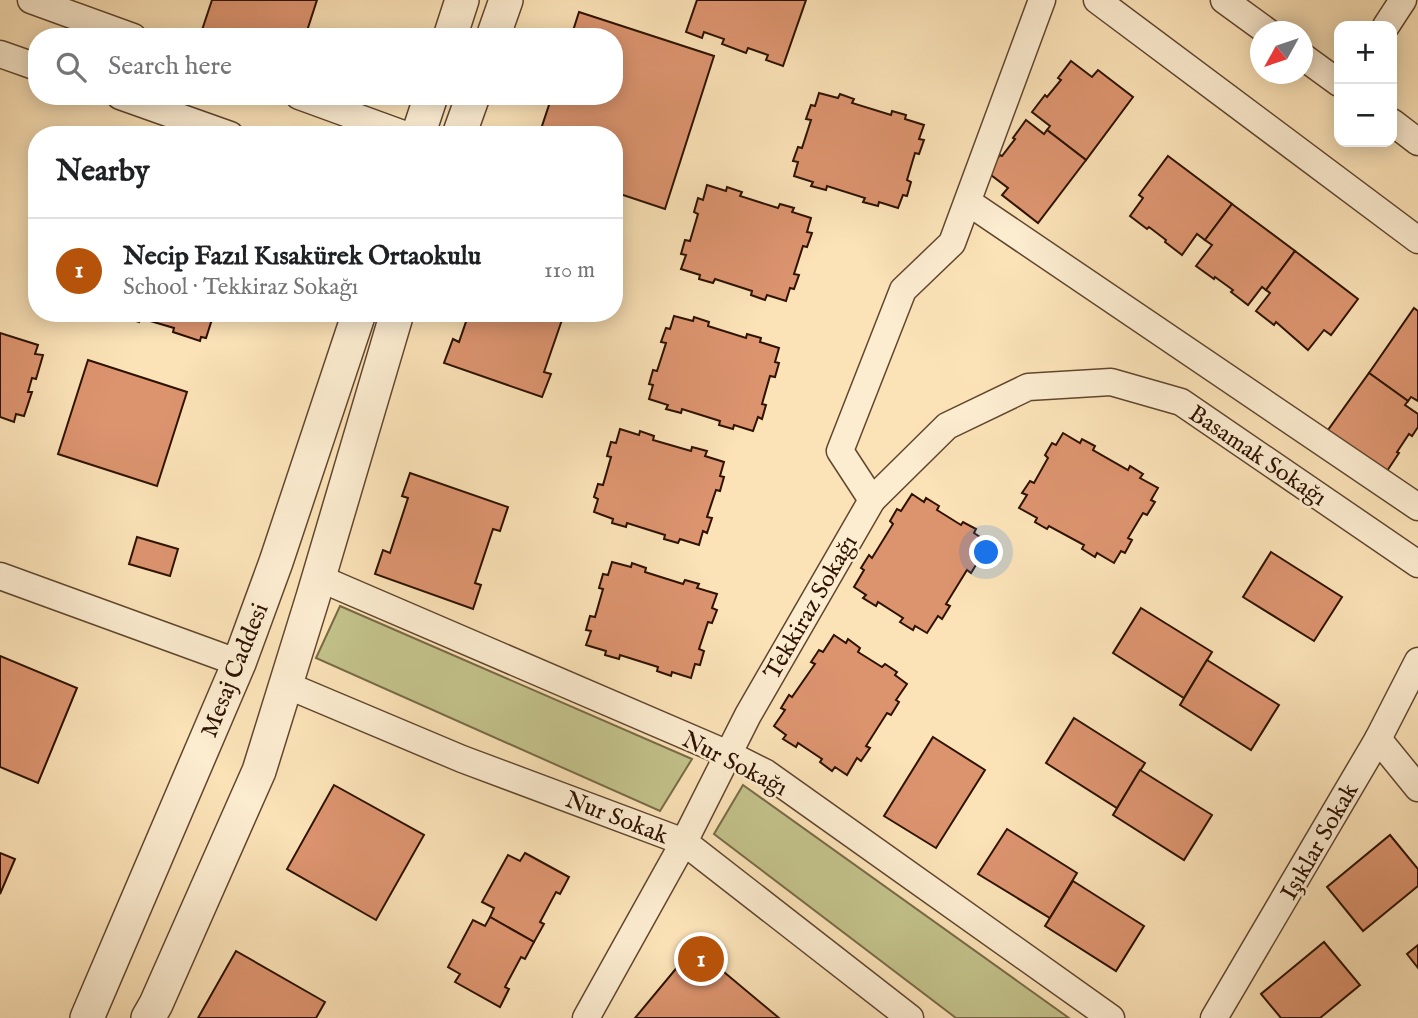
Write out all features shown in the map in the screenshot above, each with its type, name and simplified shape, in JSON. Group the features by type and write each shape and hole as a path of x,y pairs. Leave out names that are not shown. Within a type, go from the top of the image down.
{"street":[{"path":"30,0 108,28"},
{"path":"453,28 462,0"},
{"path":"496,28 506,0"},
{"path":"872,500 839,451 903,290 952,243 1042,0"},
{"path":"1097,0 1418,240"},
{"path":"1224,0 1253,21"},
{"path":"1389,21 1403,0"},
{"path":"0,54 28,64"},
{"path":"1313,64 1334,79"},
{"path":"145,105 205,126"},
{"path":"324,105 381,126"},
{"path":"421,126 428,105"},
{"path":"462,126 470,105"},
{"path":"1397,126 1418,142"},
{"path":"968,201 1418,507"},
{"name":"Mesaj Caddesi","path":"87,1018 239,663 276,562 356,322"},
{"name":"Mesaj Caddesi","path":"148,1018 258,771 319,578 394,322"},
{"name":"Basamak Sokağı","path":"872,500 947,426 1028,387 1111,382 1181,402 1418,564"},
{"name":"Tekkiraz Sokağı","path":"586,1018 684,842 748,715 872,500"},
{"path":"0,576 239,663"},
{"name":"Nur Sokağı","path":"319,578 728,754 766,773 1111,1018"},
{"name":"Işıklar Sokak","path":"1214,1018 1378,739 1418,661"},
{"name":"Nur Sokak","path":"284,684 462,759 684,842 910,1018"},
{"path":"1378,739 1418,788"}],"shaded area":[{"path":"340,606 692,759 660,811 316,658"},
{"path":"743,785 1069,1018 956,1018 714,834"}],"building":[{"path":"212,0 317,0 308,28 203,28"},
{"path":"697,0 806,0 783,66 766,60 768,55 748,48 746,53 722,44 724,39 704,32 702,38 686,32"},
{"path":"579,12 714,56 665,209 623,195 623,126 542,126 549,105 623,105 623,28 574,28"},
{"path":"1071,61 1092,77 1098,70 1133,97 1086,160 1047,130 1050,126 1032,112 1061,80 1058,78"},
{"path":"819,93 838,98 840,94 854,99 852,103 891,115 892,111 906,115 905,119 924,125 919,139 924,140 919,154 915,153 907,180 911,182 907,196 903,195 898,208 879,202 878,206 863,202 865,198 827,186 826,190 811,186 813,182 794,176 798,162 793,161 798,147 802,148 811,120 806,119 811,105 815,106"},
{"path":"1026,120 1044,134 1047,130 1086,160 1038,223 1002,195 1008,188 987,172 1015,139 1013,138"},
{"path":"1168,156 1232,204 1205,240 1197,234 1182,255 1149,227 1147,229 1130,216 1143,198 1139,195"},
{"path":"707,185 726,191 727,187 742,192 740,196 778,208 780,204 794,208 792,212 811,218 807,232 812,233 807,247 803,246 794,274 799,275 794,289 790,288 786,301 767,295 765,300 751,295 752,291 715,279 713,283 699,279 700,275 681,269 686,255 681,254 685,240 690,241 698,214 694,212 698,198 703,200"},
{"path":"1232,204 1295,251 1266,290 1262,287 1248,305 1231,292 1233,290 1196,266 1212,245 1205,240"},
{"path":"1295,251 1358,299 1331,335 1324,330 1308,350 1276,322 1274,325 1256,311 1270,293 1266,290"},
{"path":"1414,308 1418,311 1418,401 1411,397 1408,401 1369,373"},
{"path":"674,316 693,321 694,317 709,322 708,326 746,338 747,334 761,338 760,342 779,348 775,377 770,376 762,404 766,405 762,419 758,417 753,431 734,425 733,429 719,425 720,421 682,409 681,413 666,409 668,405 649,399 653,370 657,371 666,343 661,342 666,328 670,329"},
{"path":"154,322 211,322 206,338 201,337 200,341 173,332 174,328"},
{"path":"466,322 561,322 544,372 551,374 542,397 444,363 453,339 459,342"},
{"path":"0,333 38,345 35,354 43,355 36,379 32,378 28,392 32,392 24,416 16,414 14,422 0,417"},
{"path":"88,360 187,392 157,486 58,454"},
{"path":"1369,373 1408,401 1405,405 1418,414 1418,427 1412,436 1409,434 1387,471 1323,437"},
{"path":"620,429 639,435 640,431 654,436 653,440 691,451 692,447 707,451 705,456 724,462 720,491 716,490 707,517 712,518 707,533 703,531 699,545 680,539 678,543 664,539 665,535 627,523 626,527 612,523 613,519 594,512 598,499 594,497 598,484 603,485 611,457 607,456 611,442 616,443"},
{"path":"1063,433 1080,443 1082,439 1095,446 1093,450 1128,470 1130,466 1143,474 1140,478 1158,488 1151,500 1155,502 1147,515 1143,513 1128,538 1132,540 1125,553 1121,551 1114,563 1097,553 1095,557 1082,549 1084,545 1049,526 1047,529 1035,522 1037,518 1019,508 1027,495 1022,493 1030,481 1034,483 1048,458 1045,455 1052,443 1056,445"},
{"path":"410,473 508,507 500,531 493,529 475,583 481,585 473,609 375,574 383,550 390,553 408,498 402,496"},
{"path":"912,494 924,502 926,498 939,506 937,510 961,525 963,522 976,529 974,533 986,541 975,558 979,560 971,573 967,570 946,604 950,606 942,619 938,616 927,633 915,626 913,630 900,622 903,618 878,602 876,606 863,598 866,595 854,587 869,555 872,558 893,524 890,521 897,509 901,511"},
{"path":"137,537 178,549 170,576 129,564"},
{"path":"1271,552 1342,597 1314,641 1243,597"},
{"path":"612,562 631,567 632,563 646,568 645,572 683,584 685,580 699,584 697,588 717,594 712,608 717,610 712,623 708,622 699,649 704,651 700,665 695,664 691,678 672,672 671,676 657,671 658,667 620,655 619,659 605,655 606,651 586,645 591,631 586,630 590,616 595,617 603,589 599,588 603,574 608,575"},
{"path":"1141,608 1212,652 1184,698 1113,653"},
{"path":"834,635 846,643 848,639 860,648 858,652 882,667 885,664 897,672 895,675 907,684 896,700 899,702 891,715 887,713 866,746 870,748 861,761 857,758 847,775 835,767 832,771 820,762 822,759 798,743 796,747 783,739 786,735 774,726 785,710 781,708 789,695 792,697 815,664 811,662 819,650 823,652"},
{"path":"0,656 77,688 38,783 0,767"},
{"path":"1207,660 1279,705 1251,750 1180,705"},
{"path":"1074,718 1145,763 1117,808 1046,763"},
{"path":"933,737 985,770 936,848 884,816"},
{"path":"1140,770 1212,815 1184,860 1113,815"},
{"path":"334,785 424,835 376,920 287,869"},
{"path":"1007,829 1077,873 1050,918 978,874"},
{"path":"1390,835 1418,869 1418,886 1363,931 1327,887"},
{"path":"0,853 15,859 0,894"},
{"path":"525,853 569,877 560,894 556,892 540,922 544,924 534,942 490,917 494,908 482,902 508,855 520,861"},
{"path":"1073,881 1144,926 1116,971 1045,926"},
{"path":"490,917 534,942 525,959 521,957 505,987 509,989 500,1007 455,982 460,974 448,967 473,920 485,926"},
{"path":"1324,942 1360,985 1320,1018 1281,1018 1261,994"},
{"path":"1418,945 1418,968 1407,954"},
{"path":"694,947 779,1018 635,1018"},
{"path":"236,951 325,1002 316,1018 198,1018"}],"place":[{"name":"Necip Fazıl Kısakürek Ortaokulu","path":"701,959"}]}
